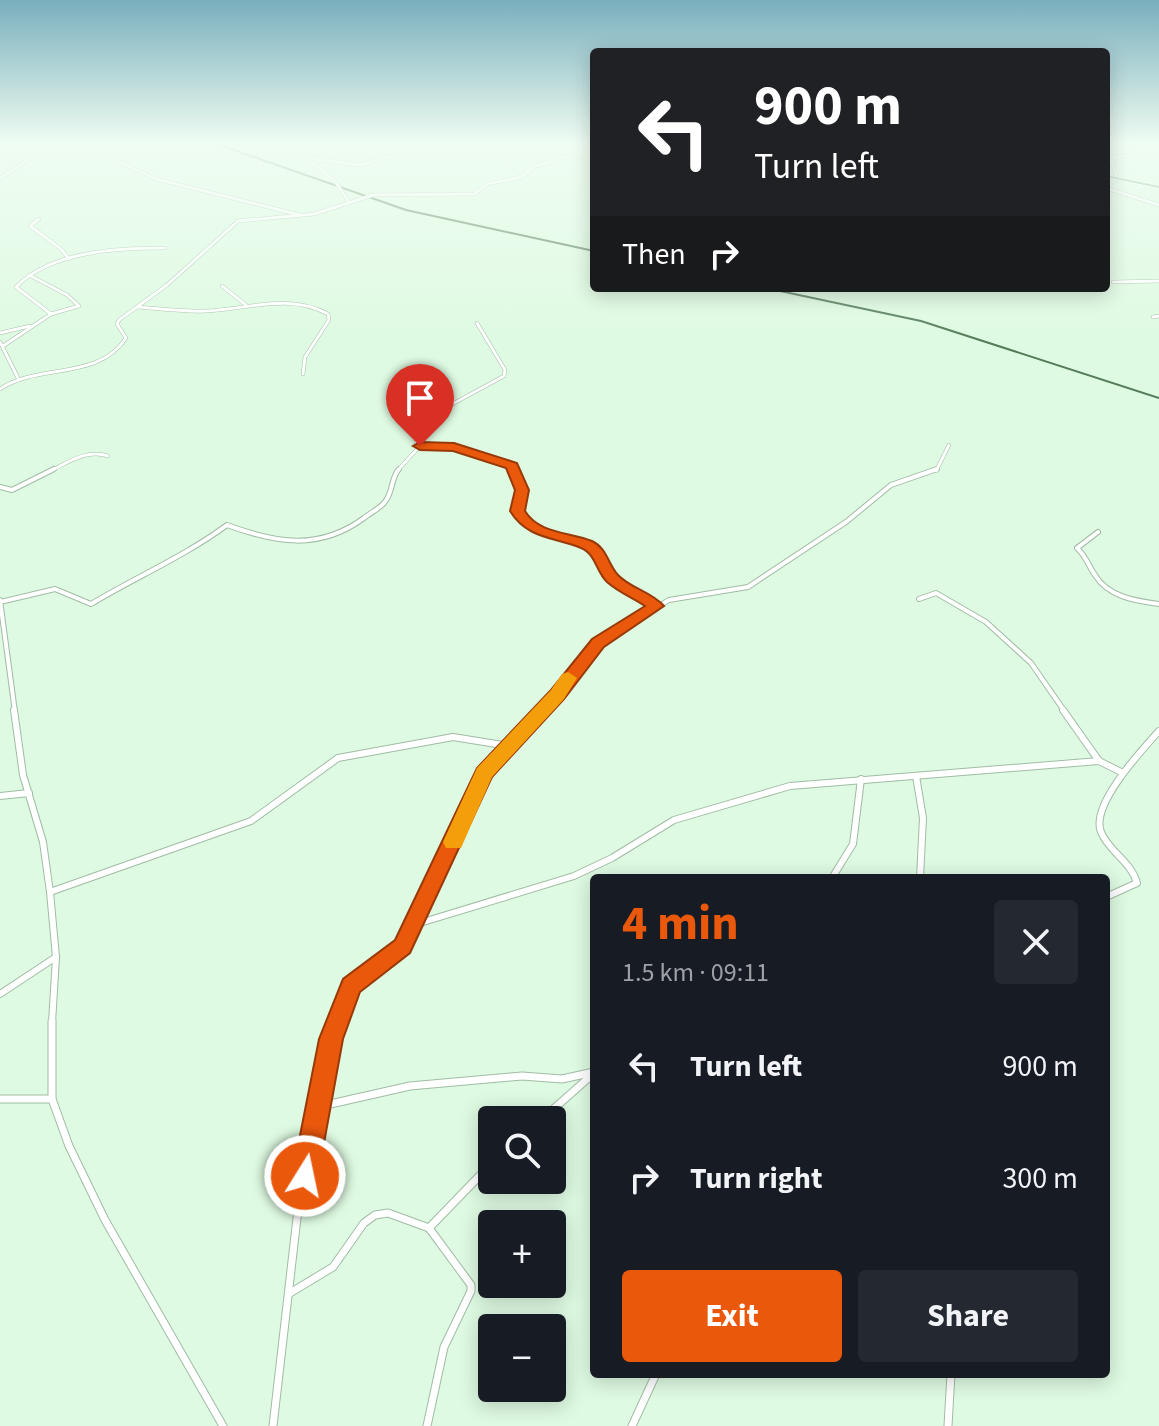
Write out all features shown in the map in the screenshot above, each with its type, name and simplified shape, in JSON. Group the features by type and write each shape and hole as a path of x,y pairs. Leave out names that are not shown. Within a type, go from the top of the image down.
{"street":[{"path":"275,210 305,216"},
{"path":"0,389 18,378 77,368 110,355 126,340 117,322 177,277 197,255 238,221 305,216 325,210"},
{"path":"39,219 30,226 61,249 68,260"},
{"path":"51,314 16,287 29,275 68,260 112,251 165,248"},
{"path":"18,378 1,344 23,335 51,314 79,306 67,295 29,275"},
{"path":"1113,282 1159,281"},
{"path":"222,286 246,305"},
{"path":"137,307 198,311 265,302 306,304 328,314 329,320 305,357 303,374"},
{"path":"1153,317 1159,316"},
{"path":"477,323 505,370 504,376 445,408 424,415 415,433 416,445 454,447 512,466 522,490 518,511 523,520 547,535 589,545 600,555 611,578 656,606"},
{"path":"1,332 33,325"},
{"path":"273,1426 297,1218 331,1039 351,986 403,946 484,773 558,695 598,643 656,606 679,598 748,587 846,522 891,485 914,475 936,472 949,445"},
{"path":"223,1426 105,1220 69,1146 52,1099 50,1055 56,957 50,892 43,842 19,748 0,601 44,588 74,591 91,604 158,565 196,548 227,525 265,539 292,543 316,541 338,534 384,503 392,490 393,476 420,446"},
{"path":"0,487 12,491 85,454 96,452 108,456"},
{"path":"1098,532 1077,548 1091,558 1098,580 1124,597 1159,604"},
{"path":"919,599 936,593 991,625 1036,668 1099,761 1123,773"},
{"path":"1110,895 1137,883 1136,877 1101,832 1098,823 1123,773 1158,733"},
{"path":"50,892 251,821 338,758 453,737 509,746"},
{"path":"410,926 574,876 685,816 790,786 1099,761"},
{"path":"916,776 923,818 920,874"},
{"path":"835,874 850,855 857,825 861,779"},
{"path":"0,796 29,793"},
{"path":"0,994 56,957"},
{"path":"317,1107 419,1085 522,1076 562,1079 590,1074"},
{"path":"557,1106 590,1077"},
{"path":"0,1099 52,1099"},
{"path":"429,1228 478,1177"},
{"path":"289,1294 333,1267 364,1223 375,1215 396,1214 429,1228 471,1285 472,1294 470,1303 454,1324 427,1426"},
{"path":"632,1426 654,1378"},
{"path":"948,1426 951,1378"}],"waterway":[{"path":"405,210 590,250"},
{"path":"785,292 921,321 1159,398"}],"slow traffic":[{"path":"454,842 484,773 532,718 558,695 568,678"}],"route":[{"path":"305,1176 331,1039 340,1007 351,986 403,946 484,773 532,718 558,695 598,643 656,606 614,581 600,555 589,545 547,535 523,520 518,511 523,494 516,469 512,466 454,447 420,446"}]}
